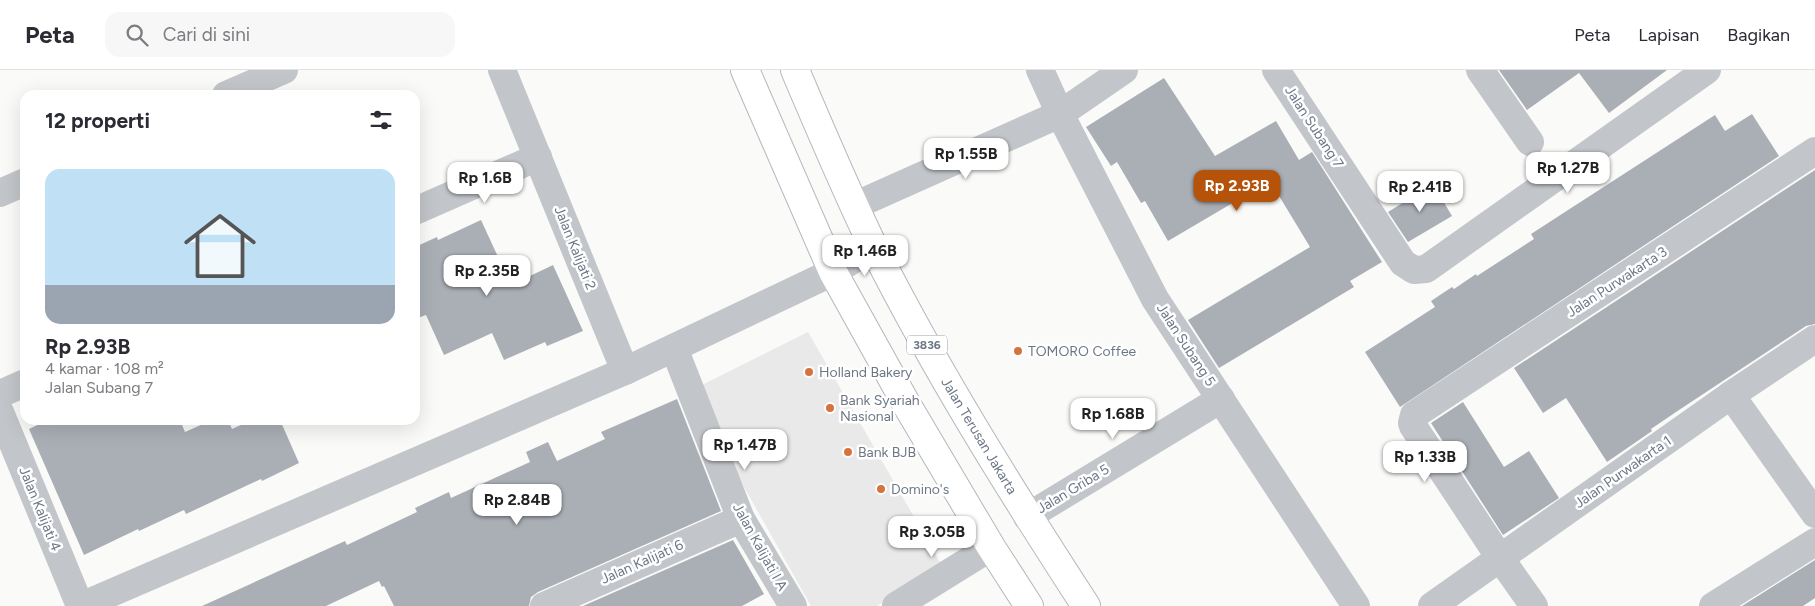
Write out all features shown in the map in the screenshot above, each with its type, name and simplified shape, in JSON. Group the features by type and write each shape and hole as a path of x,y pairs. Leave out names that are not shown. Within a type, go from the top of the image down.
{"main road":[{"path":"745,70 833,272 908,407 991,547 1029,606"},
{"name":"Jalan Terusan Jakarta","path":"795,70 854,206 948,385 1027,517 1086,606"}],"street":[{"path":"238,90 284,70"},
{"name":"Jalan Kalijati 2","path":"502,70 625,371"},
{"name":"Jalan Subang 5","path":"1040,70 1060,114 1155,299 1356,606"},
{"path":"854,206 1060,114 1124,70"},
{"name":"Jalan Subang 7","path":"1276,70 1403,263 1414,270 1426,269 1708,70"},
{"path":"1480,70 1530,142"},
{"name":"Jalan Purwakarta 3","path":"1500,558 1413,426 1412,419 1418,412 1815,151"},
{"path":"420,209 538,157"},
{"path":"0,193 20,184"},
{"path":"80,606 625,371 833,272 874,247"},
{"name":"Jalan Purwakarta 1","path":"1432,606 1731,395 1815,340"},
{"name":"Jalan Kalijati I A","path":"674,348 741,519 793,606"},
{"path":"0,394 20,385"},
{"path":"1731,395 1815,514"},
{"name":"Jalan Griba 5","path":"1027,517 1221,399"},
{"name":"Jalan Kalijati 4","path":"0,412 80,606"},
{"name":"Jalan Kalijati 6","path":"544,606 741,519"},
{"path":"1716,605 1815,542"},
{"path":"896,606 991,547"},
{"path":"1500,558 1534,606"}],"shaded area":[{"path":"808,332 941,564 877,606 811,606 690,391"}],"building":[{"path":"1499,70 1667,70 1609,113 1579,73 1527,110"},
{"path":"1164,78 1215,156 1276,121 1299,160 1312,152 1382,262 1350,281 1354,287 1219,368 1188,320 1310,247 1270,181 1168,241 1145,201 1141,203 1117,162 1111,166 1086,127"},
{"path":"1752,114 1779,156 1400,407 1365,352 1435,307 1431,301 1452,287 1454,289 1476,274 1477,276 1534,239 1531,234 1715,115 1725,131"},
{"path":"1815,170 1815,324 1806,326 1676,412 1607,462 1566,398 1543,413 1514,368"},
{"path":"1433,184 1452,216 1408,242 1388,212"},
{"path":"481,220 511,285 553,265 583,331 547,346 545,342 504,360 492,333 444,355 426,315 420,317 420,245 437,237 438,240"},
{"path":"677,399 721,511 538,592 531,597 529,606 394,606 384,586 382,587 379,581 326,606 202,606 345,541 347,545 417,512 415,508 449,492 451,498 530,462 526,452 548,442 557,461 605,439 601,432"},
{"path":"1463,402 1504,467 1529,451 1559,498 1503,535 1431,423"},
{"path":"37,425 182,425 185,432 201,425 230,425 232,429 241,425 282,425 299,463 186,514 184,510 139,531 138,529 84,555 29,429"},
{"path":"733,540 764,594 742,606 583,606"},
{"path":"1815,560 1815,598 1803,606 1742,606"}],"place":[{"name":"TOMORO Coffee","path":"1018,351"},
{"name":"Holland Bakery","path":"809,372"},
{"name":"Bank Syariah Nasional","path":"830,408"},
{"name":"Bank BJB","path":"848,452"},
{"name":"Domino's","path":"881,489"}]}
